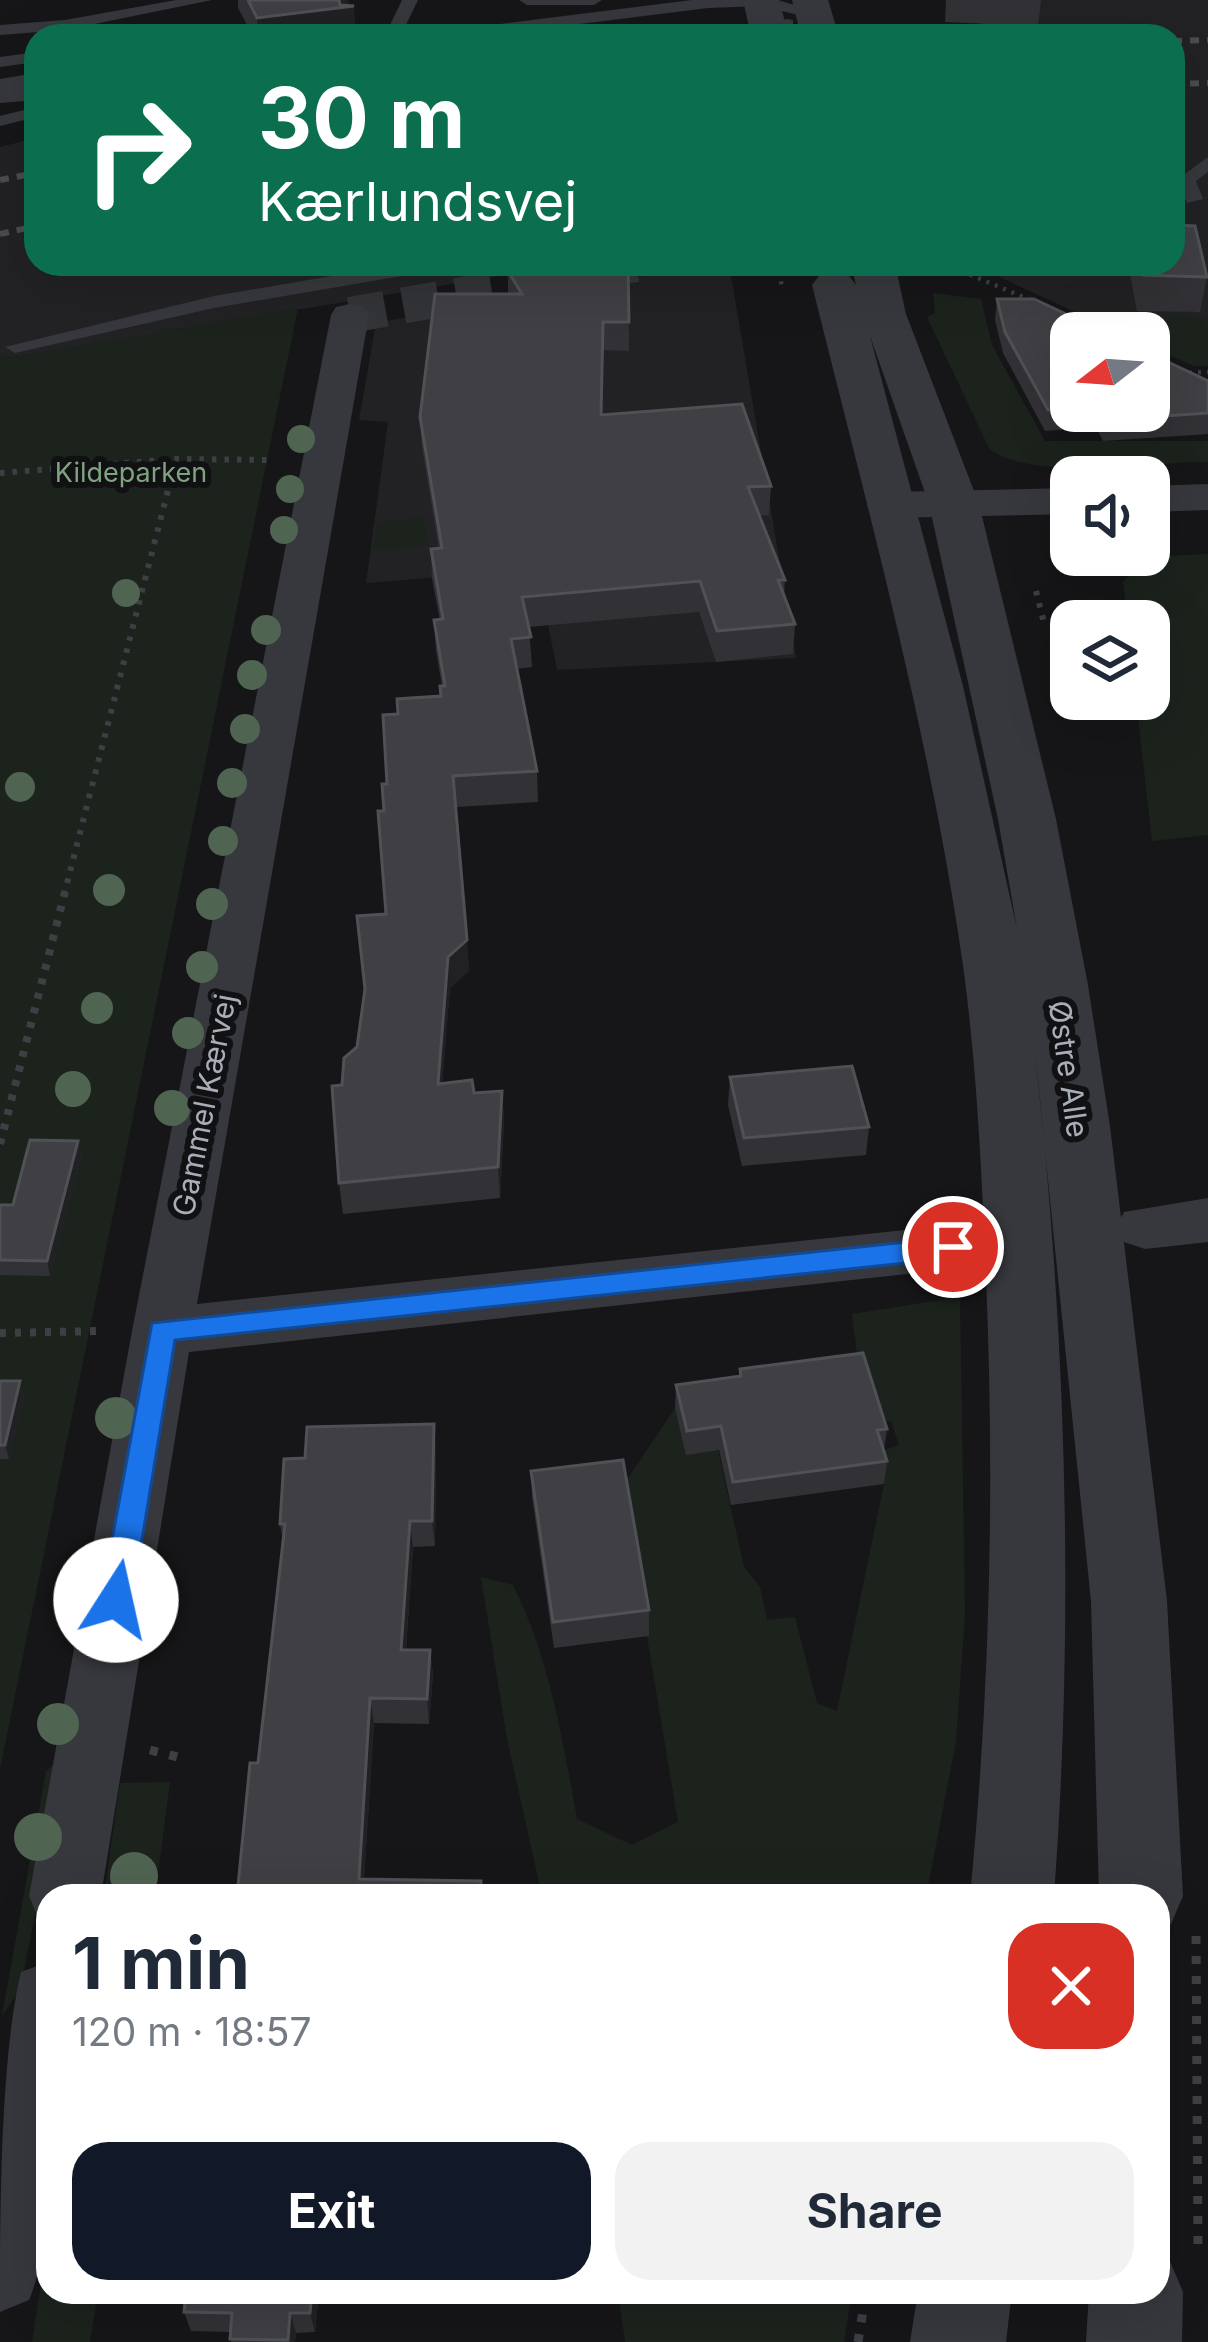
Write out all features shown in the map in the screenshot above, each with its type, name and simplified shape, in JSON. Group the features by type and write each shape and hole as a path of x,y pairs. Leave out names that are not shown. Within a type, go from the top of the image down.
{"street":[{"name":"Østre Alle","path":"842,276 866,298 954,503 1027,819 1078,1126 1129,1601 1141,1884"},
{"name":"Østre Alle","path":"866,298 888,505 965,815 988,934 1009,1105 1030,1408 1031,1596 1013,1884"},
{"name":"Gammel Kærvej","path":"67,1884 162,1330 350,315"},
{"path":"1170,498 1208,497"},
{"path":"888,505 1050,501"},
{"path":"1145,1227 1208,1220"},
{"path":"162,1330 953,1247"},
{"path":"0,2271 17,2081 36,2030"},
{"path":"958,2342 963,2304"},
{"path":"1134,2342 1136,2304"}],"lane":[{"path":"0,19 63,24 204,0"},
{"path":"526,0 594,0"},
{"path":"540,24 707,3 765,17"},
{"path":"23,8 63,24"},
{"path":"731,24 765,17 815,17"},
{"path":"717,24 815,17"},
{"path":"1201,199 1186,180 1208,164"},
{"path":"15,347 214,302 367,276"}],"path":[{"path":"973,276 1042,306"},
{"path":"1208,372 1189,373 1208,382"},
{"path":"0,1144 176,459"},
{"path":"0,473 176,459 324,460"},
{"path":"0,1333 162,1330"},
{"path":"858,2342 864,2304"}],"shaded area":[{"path":"979,0 1208,0 1208,366 1194,366 1170,355 1170,312 1075,312 997,276 1185,276 1185,24 980,24"},
{"path":"24,141 24,276 499,276 8,358 0,354 0,147"},
{"path":"643,276 731,276 796,658 557,670 543,599 514,571 366,583 388,422 359,420 376,323"}],"green space":[{"path":"933,293 981,299 992,345 1045,441 1208,441 1208,462 1170,464 1170,456 1050,456 1050,467 1009,459 989,448 927,317 935,313"},
{"name":"Kildeparken","path":"298,308 0,1769 0,354 9,358"},
{"path":"1170,316 1208,317 1208,366 1194,366 1170,355"},
{"path":"424,518 427,545 373,550 377,522"},
{"path":"1208,554 1208,835 1152,841 1138,720 1170,720 1170,600 1125,600 1123,582 1128,576 1170,576 1170,556"},
{"path":"960,1297 965,1613 956,1742 928,1884 539,1884 507,1739 481,1577 513,1585 526,1612 553,1699 577,1819 632,1845 678,1822 622,1487 675,1408 718,1450 744,1567 760,1587 767,1620 795,1617 817,1703 837,1711 884,1484 874,1454 899,1445 891,1421 874,1422 860,1377 852,1314"},
{"path":"64,1760 41,1884 36,1884 21,1988 2,2016 46,1771"},
{"path":"170,1782 157,1884 106,1884 120,1783"},
{"path":"38,2304 96,2304 90,2342 32,2342"},
{"path":"620,2304 850,2304 844,2342 625,2342"}],"building":[{"path":"248,0 339,0 340,5 354,6 257,18"},
{"path":"1185,226 1195,226 1207,277 1175,276 1185,276"},
{"path":"511,276 628,276 629,322 603,322 601,415 742,404 771,486 748,487 785,580 778,580 795,624 717,631 700,581 522,597 531,637 511,639 537,771 453,776 467,940 448,957 438,1084 472,1080 474,1093 502,1091 498,1167 339,1183 332,1086 342,1085 344,1058 357,1047 365,989 357,916 386,914 378,811 384,811 382,784 387,784 383,715 398,714 397,699 441,696 440,686 445,686 434,620 443,619 431,549 442,548 420,417 435,294 522,294"},
{"path":"997,299 1034,299 1062,312 1050,312 1050,410 1048,410 1005,332"},
{"path":"1170,363 1208,381 1208,413 1170,416"},
{"path":"852,1066 869,1127 744,1138 730,1077"},
{"path":"30,1140 78,1141 47,1261 0,1260 0,1207 13,1205"},
{"path":"863,1353 887,1429 877,1430 887,1461 733,1482 721,1426 687,1431 676,1385 741,1376 740,1369"},
{"path":"0,1381 20,1381 5,1445 0,1445"},
{"path":"434,1424 432,1521 410,1521 401,1650 430,1650 427,1699 370,1698 359,1879 481,1884 238,1884 250,1763 258,1763 285,1524 280,1524 284,1459 305,1458 307,1427"},
{"path":"623,1460 649,1610 553,1622 531,1471"},
{"path":"185,2304 311,2304 310,2313 290,2313 288,2340 230,2339 232,2313 184,2312"}],"tunnel":[{"path":"350,315 569,276"}],"railway":[{"path":"1185,41 1208,40"},
{"path":"1185,84 1208,83"},
{"path":"0,180 24,175"},
{"path":"0,234 24,229"}],"route":[{"path":"116,1600 162,1330 953,1247"}]}
